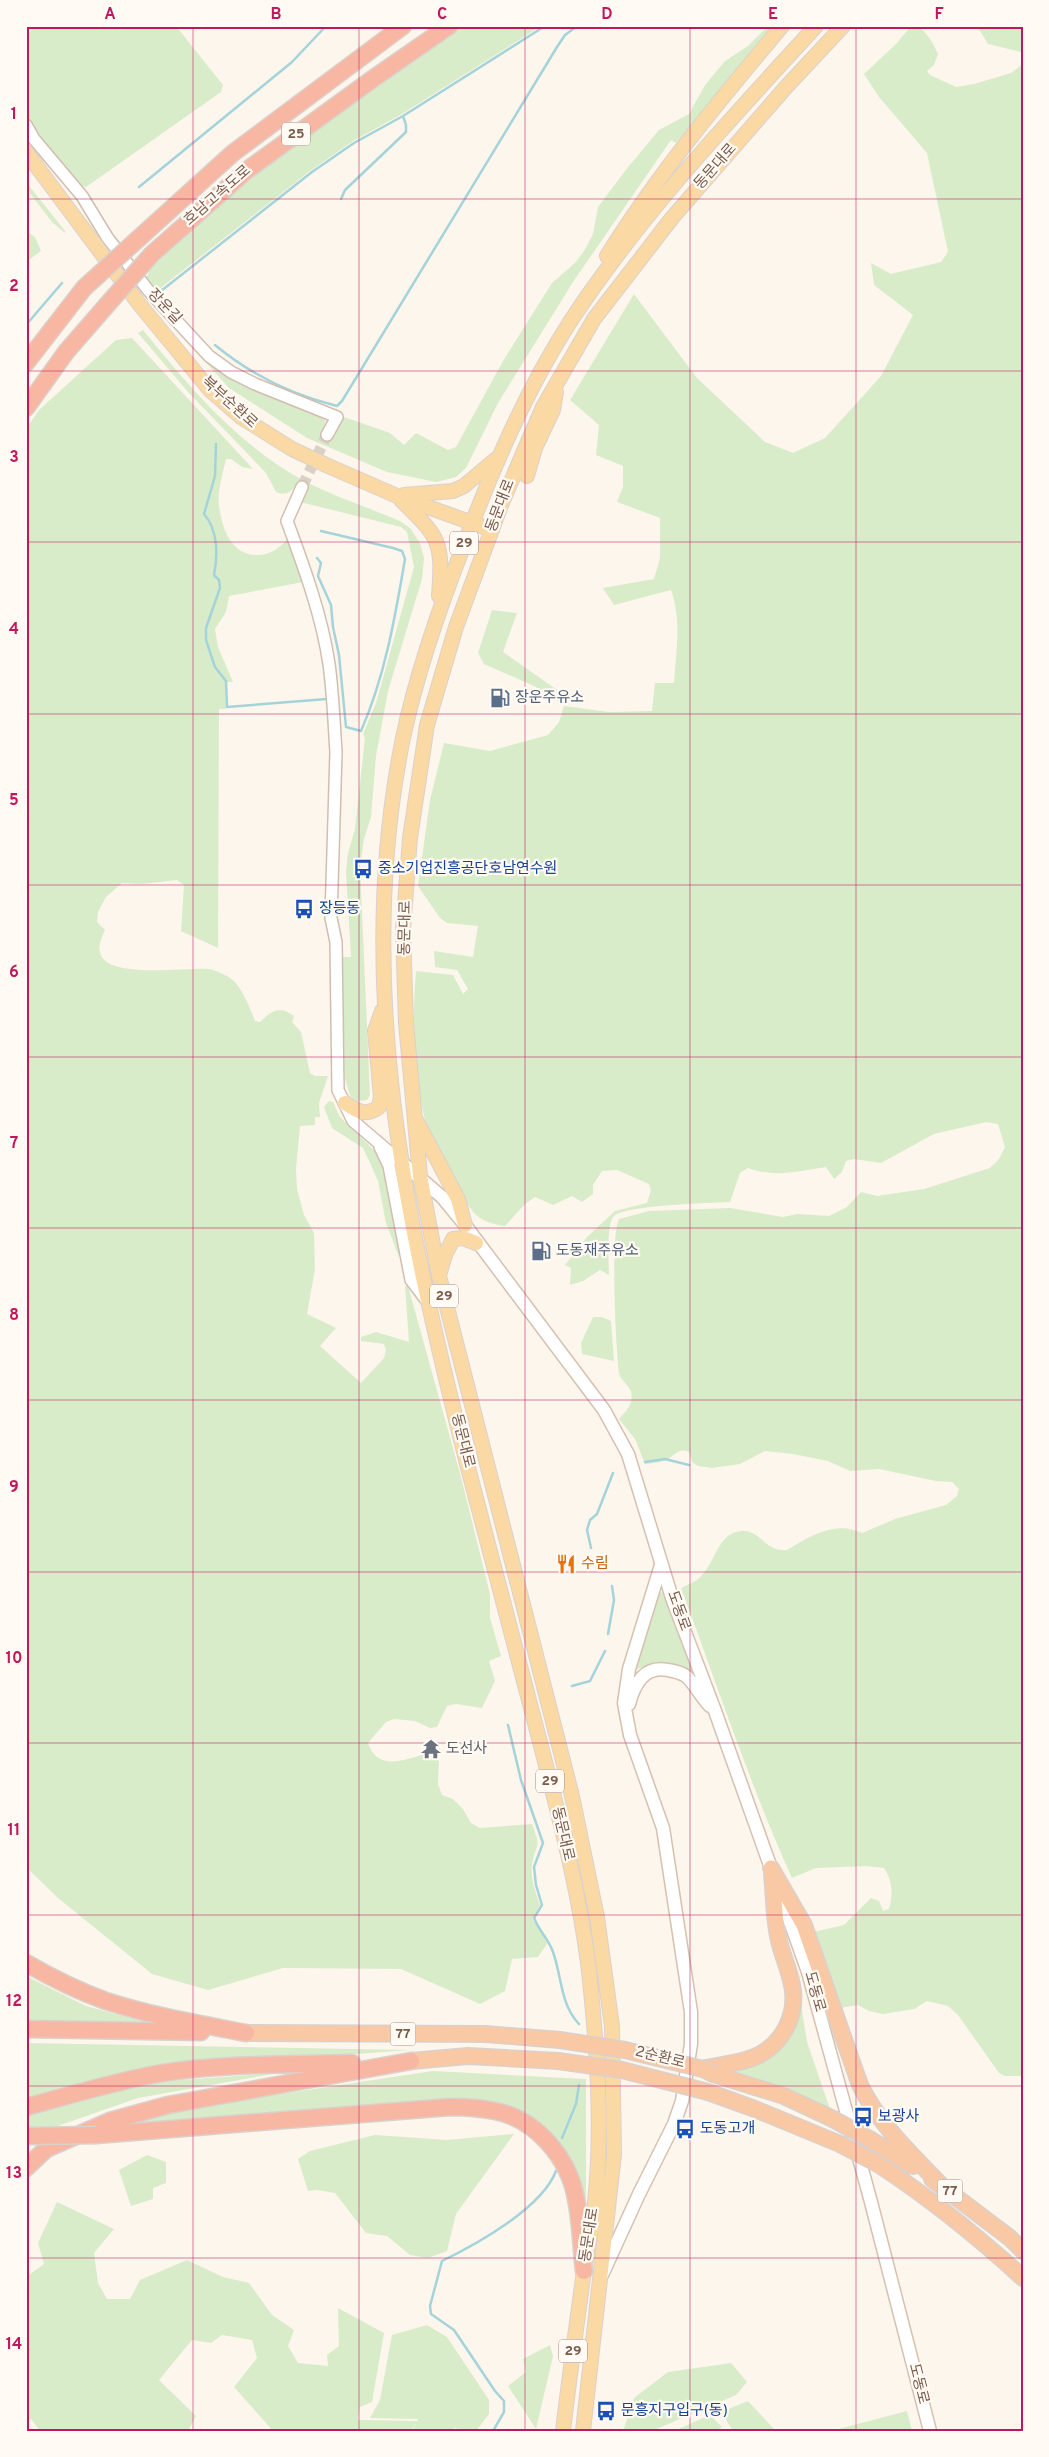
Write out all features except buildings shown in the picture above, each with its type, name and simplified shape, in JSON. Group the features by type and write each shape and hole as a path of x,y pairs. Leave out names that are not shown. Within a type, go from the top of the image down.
{"highway":[{"name":"호남고속도로","path":"354,61 391,26"},
{"name":"호남고속도로","path":"26,363 84,288 138,239 234,154 354,61 403,26"},
{"name":"호남고속도로","path":"26,408 66,352 152,254 246,171 374,78 450,26"},
{"path":"710,2069 746,2060 774,2045 782,2035 792,2013 794,1991 778,1936 771,1868"},
{"path":"771,1868 804,1925 860,2085 871,2108 896,2140 940,2184"},
{"path":"26,1963 64,1984 106,2001 162,2016 246,2033"},
{"path":"26,2029 246,2033"},
{"name":"2순환로","path":"246,2033 485,2034 560,2040 625,2050 710,2069 784,2096 833,2119 871,2140 940,2184 1003,2232 1023,2251"},
{"name":"2순환로","path":"411,2061 468,2056 558,2061 622,2070 708,2092 840,2144 878,2164 919,2191 973,2232 1023,2278"},
{"path":"26,2107 109,2084 162,2073 208,2068 411,2061"},
{"path":"26,2168 46,2149 110,2120 168,2105 411,2061"},
{"path":"27,2136 96,2135 450,2107 497,2111 520,2120 540,2133 555,2151 567,2170 576,2198 584,2271"}],"main road":[{"path":"581,307 609,253 656,182 693,133 782,26"},
{"name":"동문대로","path":"563,2431 595,2202 598,2139 594,2024 584,1936 556,1805 427,1301 400,1161 384,1008 382,943 385,869 403,738 438,611 499,457 552,353 581,307 625,246 674,185 816,26"},
{"name":"동문대로","path":"583,2431 614,2154 612,2026 597,1917 572,1796 439,1276 420,1176 406,1023 404,929 410,838 427,725 456,627 492,530 543,407 557,386 594,319 672,218 787,86 843,26"},
{"name":"북부순환로","path":"26,152 117,277 210,390 258,430 292,449 397,496 492,530"},
{"path":"527,476 535,448 553,410 557,386"},
{"path":"397,496 453,492 464,486 499,457"},
{"path":"397,496 425,522 437,541 441,555 438,611"},
{"path":"345,1103 361,1113 372,1112 379,1108 381,1097 375,1031 384,1008"},
{"path":"413,1115 458,1199 465,1225"},
{"path":"400,1161 420,1176 442,1197 465,1225 476,1243 604,1410 622,1439 661,1565"},
{"path":"439,1276 445,1255 453,1239 463,1238 476,1243"},
{"name":"동문대로","path":"600,2278 674,2124 682,2101 692,2029 690,2003 664,1828 640,1766 625,1719 625,1685 661,1565"},
{"name":"도동로","path":"661,1565 808,1972 871,2202 930,2431"},
{"path":"625,1719 632,1691 639,1679 652,1670 663,1669 681,1673 688,1678 715,1711"}],"street":[{"name":"장운길","path":"26,125 34,140 82,196 107,237 148,290 209,356 231,372 255,384 337,417 327,435"},
{"path":"302,487 287,521 313,598 329,664 336,752 331,918 336,942 336,1076 338,1090 353,1121 400,1161"},
{"path":"377,1142 389,1166 411,1280 427,1301"}],"green space":[{"path":"36,26 176,26 223,85 221,92 86,187 77,184 39,135 26,113 26,35"},
{"path":"460,26 541,26 402,114 353,141 310,171 158,290 146,278 152,267 222,203 278,157"},
{"path":"768,26 775,26 676,143 671,140 573,282 498,403 466,468 456,477 436,482 387,472 307,438 229,388 184,338 185,336 207,358 321,417 326,421 321,433 332,438 341,416 390,433 404,445 416,433 448,450 456,447 503,361 552,283 575,263 584,251 593,234 598,207 659,130 689,114 705,85 725,61 748,46"},
{"path":"911,26 924,32 931,40 938,54 934,65 927,71 930,75 956,87 974,84 1011,73 1023,64 1023,2076 1005,2076 999,2073 958,2015 948,2006 927,2001 914,2009 883,2014 869,2011 858,2005 840,2008 813,1932 844,1925 871,1898 879,1901 883,1911 889,1909 892,1893 891,1883 884,1868 866,1866 816,1868 792,1878 747,1770 681,1588 704,1573 723,1542 728,1536 736,1532 751,1532 774,1548 787,1550 823,1531 842,1528 862,1533 895,1519 946,1505 957,1496 959,1489 952,1482 936,1481 879,1469 850,1471 828,1461 765,1451 740,1464 712,1468 698,1466 692,1462 689,1452 685,1451 679,1451 664,1461 645,1464 635,1439 619,1419 629,1407 632,1396 630,1389 619,1373 614,1293 616,1230 619,1219 649,1211 730,1208 783,1217 797,1214 829,1216 847,1207 861,1192 877,1196 924,1189 990,1168 999,1159 1005,1147 998,1124 986,1122 934,1134 881,1163 854,1159 846,1161 842,1172 834,1179 826,1167 777,1173 767,1173 748,1168 740,1173 730,1202 649,1207 620,1213 613,1217 609,1229 609,1275 600,1270 583,1281 570,1285 571,1268 565,1265 587,1237 615,1211 647,1203 651,1190 649,1184 617,1170 602,1171 593,1185 593,1194 582,1202 572,1196 553,1205 535,1197 525,1204 505,1226 482,1219 477,1216 459,1192 444,1167 432,1141 418,1086 415,1058 414,1000 416,971 453,975 463,994 468,989 457,970 435,967 434,951 473,957 478,926 447,923 440,918 418,886 430,800 444,743 490,751 548,735 559,722 564,706 609,712 652,711 655,683 674,683 677,624 671,590 614,605 603,588 654,579 660,558 660,518 617,502 623,487 623,466 596,455 599,425 570,400 634,294 697,378 765,442 793,453 825,438 881,376 913,315 874,285 871,263 891,274 941,262 948,252 927,153 879,97 864,74 897,43"},
{"path":"977,26 1023,26 1023,64 1021,52 988,44"},
{"path":"26,182 65,233 52,222 26,188"},
{"path":"26,231 35,237 41,251 26,262"},
{"path":"143,330 193,390 249,443 292,474 305,481 332,494 400,521 410,528 420,543 424,558 422,579 388,691 376,756 371,817 364,839 360,866 370,1095 367,1100 357,1101 350,1096 345,1078 342,957 351,957 346,872 348,853 355,829 365,738 363,734 376,703 414,567 407,532 401,527 300,502 298,483 288,492 283,494 276,492 266,473 188,392 138,333"},
{"path":"132,338 253,469 242,467 231,459 226,459 219,500 220,514 230,539 241,551 258,555 267,554 287,539 303,582 229,596 226,612 215,629 218,647 233,682 225,682 226,709 219,709 218,948 181,931 184,885 177,880 142,884 122,883 106,897 98,912 97,922 105,930 100,944 100,952 105,961 116,966 131,969 214,970 237,984 246,999 255,1021 260,1022 272,1012 280,1010 294,1016 292,1022 301,1032 310,1073 315,1076 328,1076 319,1103 320,1117 315,1117 315,1125 300,1126 296,1168 297,1189 304,1215 314,1233 315,1269 307,1314 336,1328 320,1346 361,1383 384,1358 386,1350 384,1344 361,1341 361,1337 376,1332 409,1342 405,1286 408,1286 461,1477 490,1594 490,1618 501,1656 489,1661 495,1681 482,1708 456,1704 447,1706 437,1727 430,1728 415,1721 394,1719 386,1722 368,1743 372,1752 384,1760 398,1761 422,1755 429,1760 439,1756 438,1784 442,1795 453,1799 463,1809 471,1823 480,1828 532,1824 537,1838 537,1845 532,1865 532,1875 540,1905 532,1919 547,1944 538,1957 512,1959 505,1991 480,2004 401,1969 283,1968 208,1990 152,1974 58,1898 26,1867 26,429 39,410 116,340"},
{"path":"492,610 517,613 503,652 560,692 561,704 536,687 484,664 478,653"},
{"path":"329,1101 333,1102 340,1117 375,1151 384,1167 402,1256 399,1257 386,1223 378,1181 363,1148 332,1128 324,1107"},
{"path":"593,1317 602,1317 611,1321 614,1361 582,1354 581,1343"},
{"path":"662,1592 692,1671 670,1663 656,1663 634,1671 658,1593"},
{"path":"26,1976 86,2006 160,2026 26,2026"},
{"path":"799,1992 807,2042 831,2112 771,2085 735,2072 735,2069 769,2053"},
{"path":"26,2043 410,2050 182,2067 26,2099"},
{"path":"433,2071 586,2079 586,2200 575,2165 545,2130 499,2109 108,2128 149,2114"},
{"path":"278,2073 138,2098 52,2128 26,2129 26,2114 96,2094 169,2081"},
{"path":"514,2134 456,2214 447,2251 428,2258 410,2255 387,2236 366,2233 335,2193 317,2190 308,2191 298,2159 310,2151 375,2135 447,2140"},
{"path":"147,2155 166,2162 166,2183 153,2188 153,2199 131,2206 119,2170"},
{"path":"57,2202 114,2229 94,2253 98,2283 107,2299 130,2299 140,2280 187,2260 223,2277 249,2283 272,2315 294,2330 288,2346 298,2363 328,2366 327,2355 339,2346 338,2308 384,2333 372,2402 360,2407 358,2420 417,2421 418,2419 370,2418 380,2400 392,2335 427,2325 447,2337 489,2400 489,2414 476,2431 454,2428 450,2431 412,2431 417,2422 411,2431 273,2431 234,2387 257,2358 252,2340 222,2335 211,2343 192,2340 159,2380 196,2416 188,2431 40,2431 31,2419 26,2420 26,2277 44,2264 38,2243"},
{"path":"550,2345 553,2356 536,2429 508,2386 526,2372 523,2359"},
{"path":"731,2363 747,2382 736,2395 652,2431 623,2431 634,2398 668,2372"},
{"path":"748,2401 774,2429 733,2431 721,2412"},
{"path":"907,2411 912,2431 831,2431"},
{"path":"710,2415 722,2427 717,2431 674,2431"}],"waterway":[{"path":"139,187 292,62 326,26"},
{"path":"161,291 312,172 354,143 403,116 545,26"},
{"path":"215,345 257,374 288,390 337,406 342,401 557,47 565,35 577,26"},
{"path":"341,199 345,190 406,132 403,116"},
{"path":"26,325 62,283"},
{"path":"216,444 215,476 204,514 212,527 216,543 214,575 219,580 220,588 206,628 206,640 215,667 226,681 227,707 327,699"},
{"path":"317,558 321,563 318,576 331,605 333,627 339,655 346,727 361,731 383,668 405,559 402,551 321,531"},
{"path":"645,1462 665,1459 689,1465"},
{"path":"591,1548 587,1530 590,1520 597,1514 613,1473"},
{"path":"608,1634 614,1600 612,1586"},
{"path":"572,1686 590,1681 605,1651"},
{"path":"508,1725 521,1780 543,1843 534,1867 536,1885 542,1905 534,1918 551,1947 568,2008 579,2024"},
{"path":"562,2138 576,2104 579,2085"},
{"path":"493,2431 504,2412 504,2401 495,2391 454,2330 431,2314 430,2306 442,2261 507,2224 537,2198 549,2185 556,2171"}],"tunnel":[{"path":"302,487 327,435"}],"place":[{"name":"장운주유소","path":"500,698"},
{"name":"중소기업진흥공단호남연수원","path":"363,869"},
{"name":"장등동","path":"304,909"},
{"name":"도동재주유소","path":"541,1251"},
{"name":"수림","path":"566,1564"},
{"name":"도선사","path":"431,1749"},
{"name":"보광사","path":"863,2117"},
{"name":"도동고개","path":"685,2129"},
{"name":"문흥지구입구(동)","path":"606,2411"}]}
